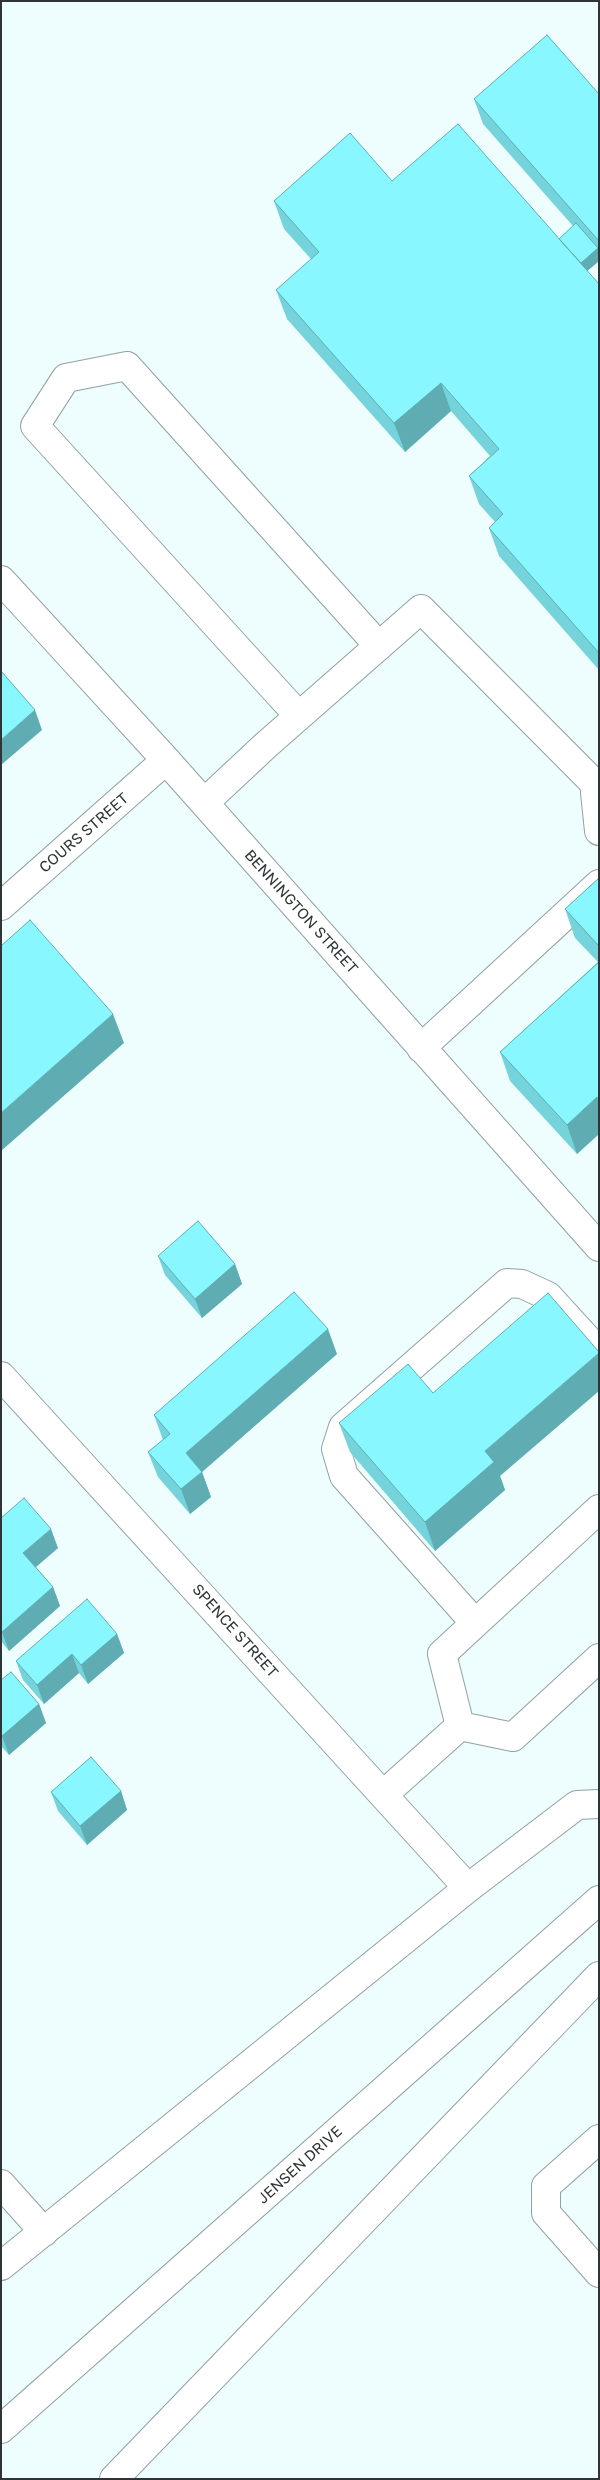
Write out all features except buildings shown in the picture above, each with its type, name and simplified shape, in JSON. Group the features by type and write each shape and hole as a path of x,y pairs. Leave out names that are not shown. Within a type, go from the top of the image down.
{"street":[{"path":"299,716 35,426 66,378 127,366 379,646"},
{"name":"BENNINGTON STREET","path":"1,580 166,760 599,1247"},
{"path":"204,803 299,716 421,609 596,780 599,831"},
{"name":"COURS STREET","path":"1,906 166,760"},
{"path":"421,1048 599,884"},
{"path":"475,1624 344,1476 336,1449 343,1427 506,1283 522,1284 548,1296 599,1352"},
{"name":"SPENCE STREET","path":"1,1376 468,1888"},
{"path":"460,1726 442,1654 599,1509"},
{"path":"460,1726 514,1737 599,1658"},
{"path":"384,1794 460,1726"},
{"path":"1,2266 468,1888 577,1805 599,1804"},
{"name":"JENSEN DRIVE","path":"1,2429 599,1900"},
{"path":"114,2479 599,1976"},
{"path":"599,2139 546,2186 546,2213 599,2273"},
{"path":"1,2184 44,2232"}]}
